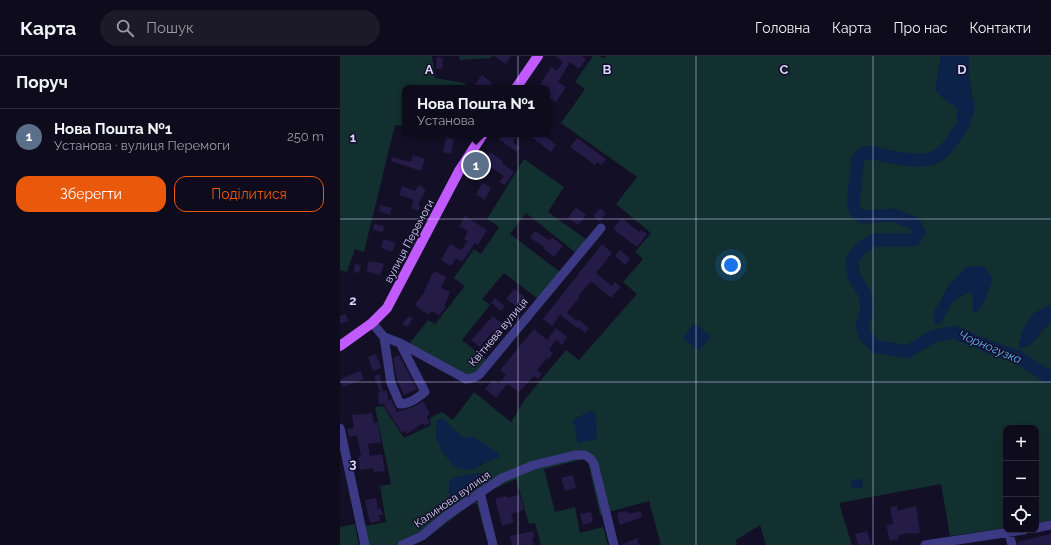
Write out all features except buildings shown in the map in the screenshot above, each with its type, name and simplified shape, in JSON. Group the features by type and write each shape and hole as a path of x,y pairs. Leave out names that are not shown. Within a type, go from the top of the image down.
{"main road":[{"path":"518,85 538,56"},
{"name":"вулиця Перемоги","path":"340,346 372,323 387,308 458,171 481,137"}],"street":[{"name":"Квітнева вулиця","path":"372,323 384,337 400,343 466,379 473,378 479,375 601,228"},
{"path":"384,337 391,383 400,404 406,404 415,400 425,392 400,343"},
{"path":"340,428 365,545"},
{"name":"Калинова вулиця","path":"402,545 422,536 446,516 502,478 534,465 575,455 585,455 591,459 594,464 614,545"},
{"path":"480,492 493,545"},
{"path":"1039,527 1051,525"},
{"path":"925,545 1009,533 1012,545"}],"green space":[{"path":"340,56 432,56 435,78 465,83 465,85 402,85 402,126 395,125 364,252 355,249 347,272 340,270"},
{"path":"459,56 492,56 491,58 460,60"},
{"path":"593,56 600,56 604,59 606,56 941,56 936,90 957,107 957,120 972,97 969,76 969,56 1051,56 1051,305 1036,312 1028,322 1019,344 1029,346 1051,321 1051,520 1039,522 1039,425 1003,425 1003,528 950,536 941,484 839,503 852,545 766,545 760,525 736,540 737,545 661,545 649,501 609,512 592,457 533,463 421,534 396,545 369,545 365,526 386,522 380,486 391,484 375,407 383,406 404,438 431,425 430,418 442,412 453,420 474,392 511,422 525,399 566,350 579,360 637,294 623,282 643,259 635,252 651,233 616,204 637,177 561,123 585,89 575,82","holes":["993,278 973,312 973,297 970,292 933,314 948,286","463,438 499,457 486,462 475,469","480,473 490,476 467,495 456,500 452,500 455,477"]},
{"path":"524,159 564,187 548,212 587,240 576,253 526,213 510,234 560,272 538,299 504,273 482,299 490,305 462,340 487,360 477,373 467,375 409,344 428,320 435,324 465,286 454,278 474,249 481,254 499,227 487,219"},
{"path":"575,457 589,460 603,514 600,515 588,462 584,459 544,469 555,512 575,507 580,533 603,527 608,545 541,545 535,523 529,524 516,479 485,493 503,480 534,467"},
{"path":"473,501 481,505 486,537 477,504 473,503 424,540 423,538"},
{"path":"355,524 359,545 340,545 340,527"}],"water":[{"path":"941,56 969,56 969,76 972,97 975,105 974,113 970,121 964,127 960,126 961,123 957,120 957,107 944,99 936,87"},
{"path":"984,266 993,278 985,301 977,312 973,312 973,297 970,292 955,300 949,307 942,323 935,324 933,314 948,286 966,267"},
{"path":"1051,305 1051,321 1029,346 1020,349 1020,340 1030,318 1038,311"},
{"path":"694,323 711,336 699,351 683,338"},
{"path":"591,410 596,414 597,439 578,443 573,420"},
{"path":"443,418 463,438 472,436 499,453 499,457 486,462 475,469 466,470 454,467 443,453 436,438 436,421"},
{"path":"480,473 490,476 467,495 452,501 449,496 449,481 455,477"},
{"path":"862,479 863,488 852,488 851,480"}],"waterway":[{"name":"Чорногузка","path":"964,110 964,120 960,129 947,148 935,157 929,159 912,160 868,152 858,159 853,203 856,213 862,217 893,215 914,223 919,232 914,240 874,240 861,248 852,260 853,275 865,294 867,310 862,326 865,335 875,346 907,352 934,336 954,332 1018,357 1047,376 1051,375"}],"place":[{"name":"Нова Пошта №1","path":"476,165"}]}
